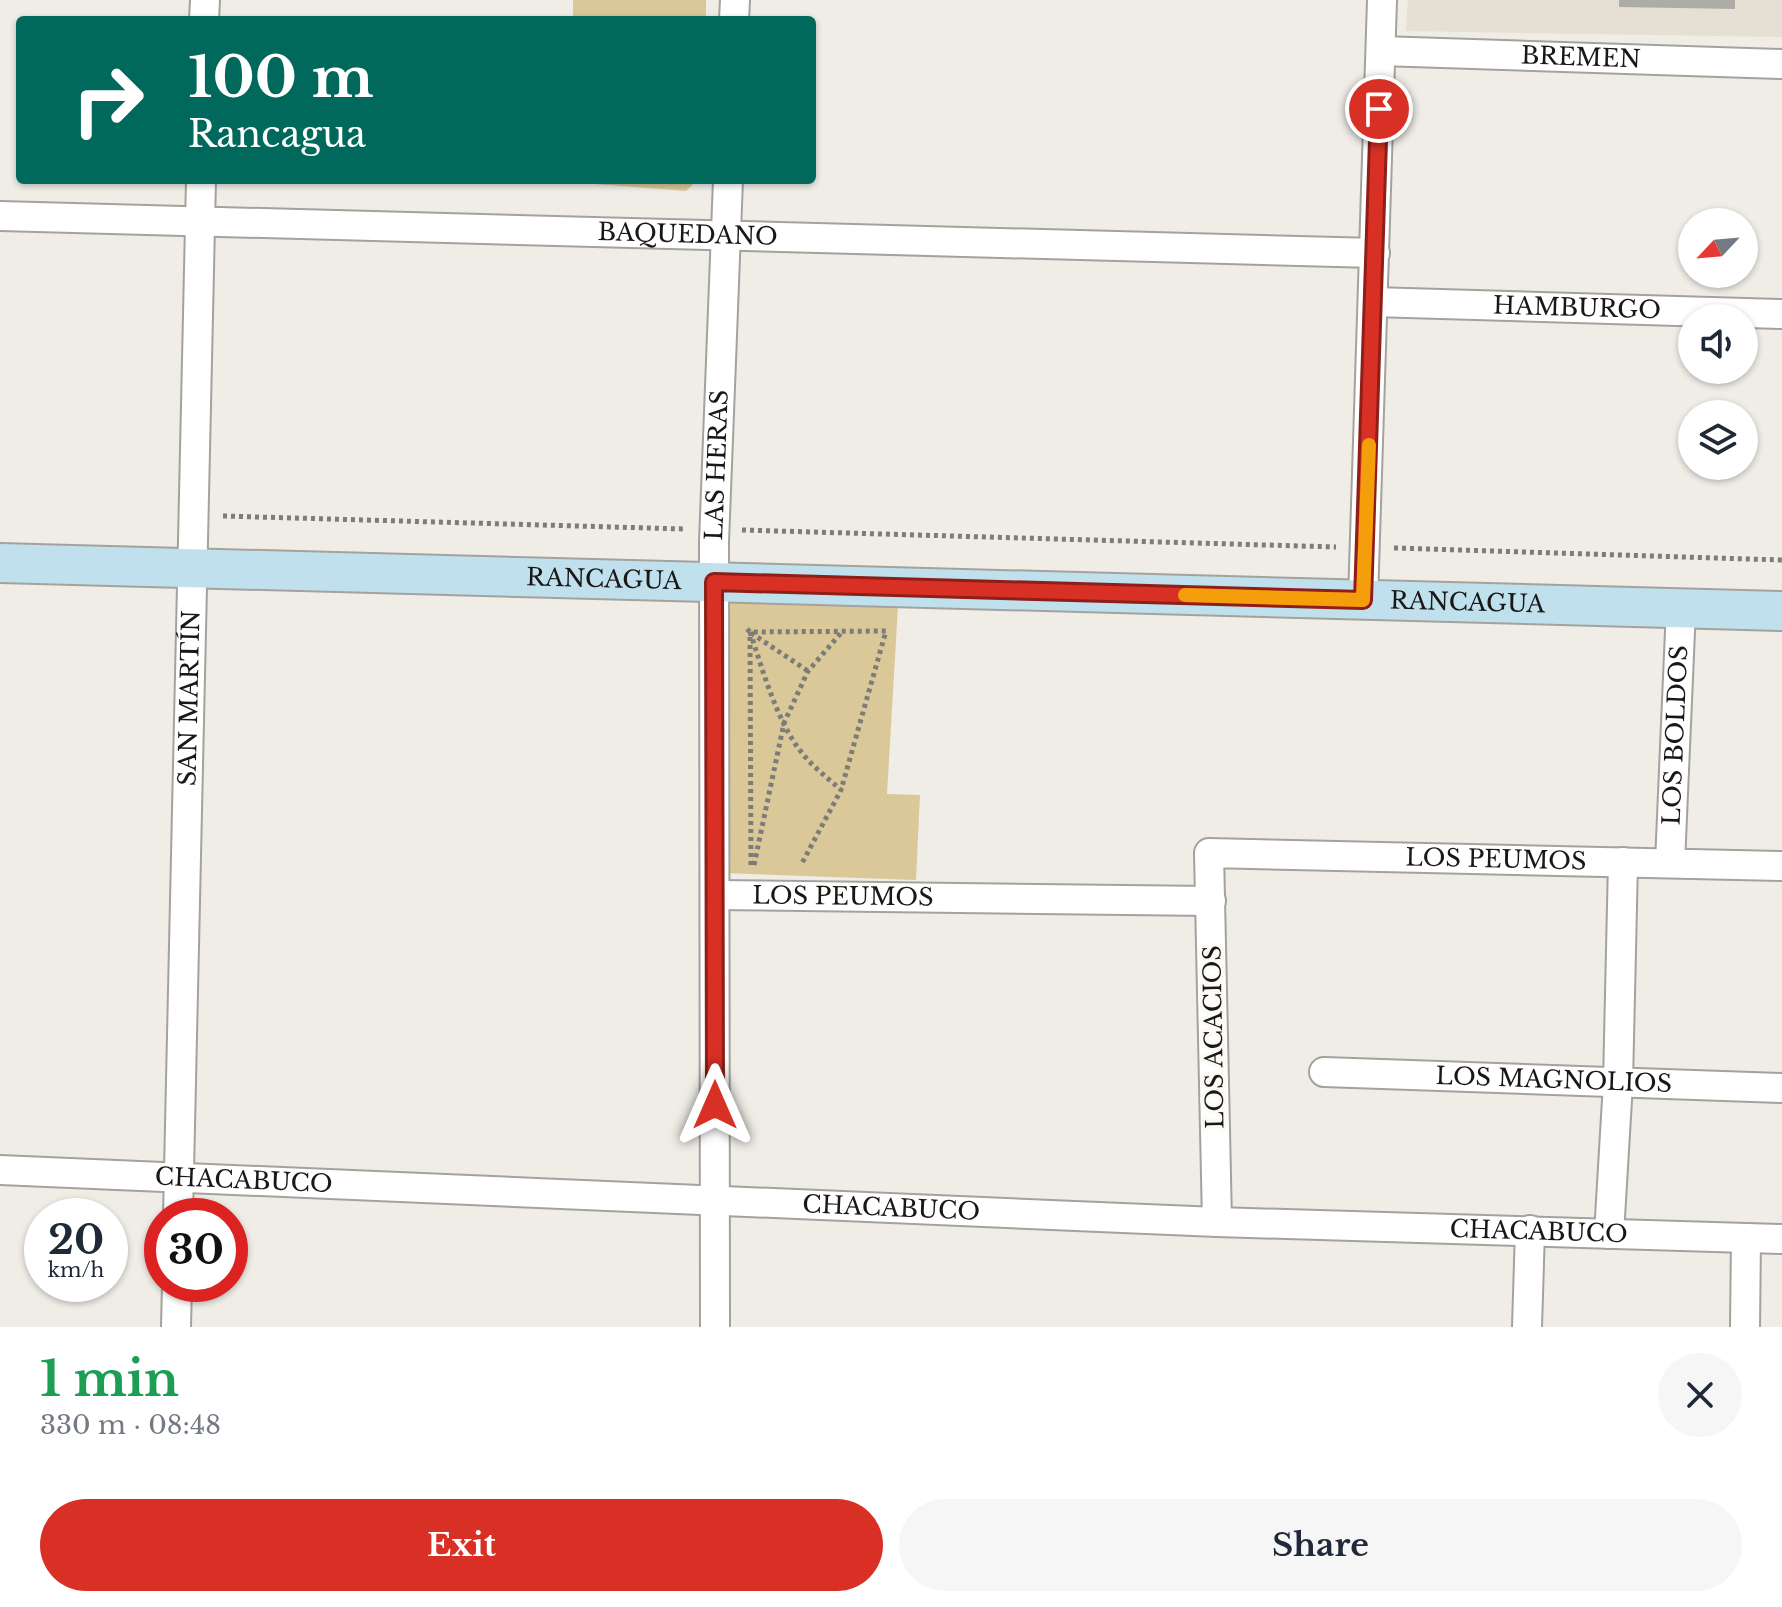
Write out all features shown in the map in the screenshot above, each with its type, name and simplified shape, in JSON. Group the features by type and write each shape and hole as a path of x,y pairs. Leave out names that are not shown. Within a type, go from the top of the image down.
{"main road":[{"name":"RANCAGUA","path":"0,563 1782,611"}],"street":[{"path":"1363,600 1382,0"},
{"name":"BREMEN","path":"1381,51 1782,64"},
{"name":"SAN MARTÍN","path":"178,1198 201,184"},
{"name":"LAS HERAS","path":"715,1327 714,582 728,184"},
{"name":"BAQUEDANO","path":"0,216 1375,253"},
{"name":"HAMBURGO","path":"1373,302 1782,314"},
{"name":"LOS BOLDOS","path":"1670,863 1681,608"},
{"name":"LOS PEUMOS","path":"1209,853 1782,866"},
{"name":"LOS ACACIOS","path":"1209,853 1217,1222"},
{"path":"1609,1234 1618,1083 1623,862"},
{"name":"LOS PEUMOS","path":"715,895 1211,901"},
{"name":"LOS MAGNOLIOS","path":"1324,1072 1782,1088"},
{"name":"CHACABUCO","path":"0,1170 1217,1222 1782,1239"},
{"path":"1527,1327 1530,1230"},
{"path":"1745,1327 1746,1238"},
{"path":"176,1327 177,1302"}],"path":[{"path":"194,515 1782,560"},
{"path":"714,582 750,632 784,723 806,759 841,790"},
{"path":"750,632 751,882 784,723 808,671 842,631"},
{"path":"750,632 886,631 841,790 801,866"},
{"path":"750,632 808,671"}],"shaded area":[{"path":"573,0 706,0 706,16 573,16"},
{"path":"1408,0 1782,0 1782,37 1406,31"},
{"path":"594,184 693,184 686,191"},
{"path":"722,584 899,589 887,794 920,795 916,880 724,873"}],"slow traffic":[{"path":"1185,595 1363,600 1369,445"}],"route":[{"path":"715,1105 714,582 1363,600 1379,109"}]}
